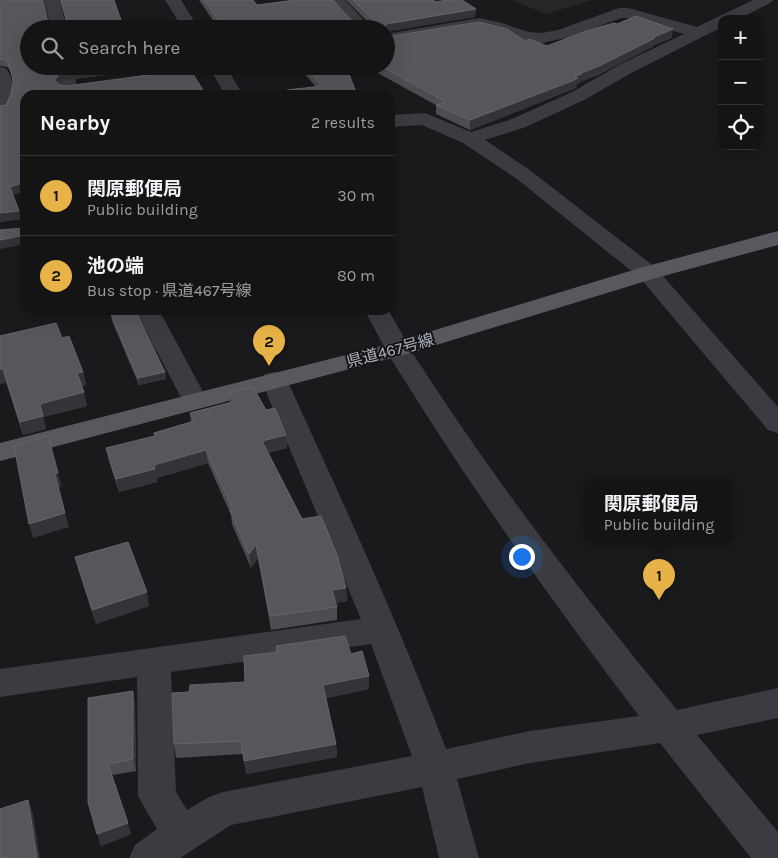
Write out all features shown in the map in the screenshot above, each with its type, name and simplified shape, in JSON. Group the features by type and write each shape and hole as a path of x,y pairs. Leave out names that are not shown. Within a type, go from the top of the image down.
{"main road":[{"name":"県道467号線","path":"0,452 398,349 648,273 778,238"}],"street":[{"path":"52,0 57,20"},
{"path":"173,0 185,20"},
{"path":"336,0 355,20"},
{"path":"734,15 764,0 778,6"},
{"path":"395,37 479,23 491,24 524,36 535,38 547,37 612,15 628,13 699,34"},
{"path":"470,139 519,123 718,23"},
{"path":"0,72 5,95 0,108"},
{"path":"65,75 68,90"},
{"path":"133,78 156,75"},
{"path":"223,75 231,90"},
{"path":"71,90 86,84"},
{"path":"395,121 425,118 470,139 524,175 648,273 778,424"},
{"path":"149,315 195,401"},
{"path":"379,315 398,349 488,488 667,727 776,858"},
{"path":"274,380 382,629 435,768 459,858"},
{"path":"0,683 382,629"},
{"path":"154,662 157,796 181,834"},
{"path":"149,858 181,834 223,809 435,768 530,747 667,727 778,703"}],"shaded area":[{"path":"512,0 592,0 546,14"}],"building":[{"path":"43,0 47,20 20,20 20,75 58,75 55,80 59,85 66,86 148,75 194,75 203,90 20,90 20,184 10,187 19,211 0,213 0,106 6,105 11,94 13,82 11,70 6,60 0,59 0,1"},
{"path":"61,0 114,0 121,20 66,20"},
{"path":"204,0 253,0 257,5 295,0 333,0 351,20 218,20"},
{"path":"353,0 434,0 434,2 462,0 476,9 395,22 395,20 373,20"},
{"path":"636,16 673,29 579,74 581,74 574,77 578,78 572,81 470,120 436,105 446,102 395,74 395,36 479,22 507,29 525,41 530,39 547,46 586,31 614,23 617,24"},
{"path":"313,75 349,75 355,90 287,90 322,86"},
{"path":"20,228 20,236 0,240 0,230"},
{"path":"111,315 137,315 165,372 138,378"},
{"path":"56,323 62,338 69,336 83,372 77,373 84,392 40,404 43,416 20,422 3,369 0,369 0,336"},
{"path":"253,387 266,410 275,408 286,435 262,441 302,519 321,516 337,555 346,588 332,590 337,607 270,616 256,545 249,554 230,510 233,510 206,450 154,465 155,469 116,479 106,448 155,436 154,433 194,421 190,413 233,402 229,393"},
{"path":"48,436 58,473 55,474 65,513 29,524 14,446"},
{"path":"128,542 147,592 92,610 75,557"},
{"path":"345,636 351,654 362,651 369,676 323,685 336,744 244,761 241,741 174,744 172,693 189,692 190,685 245,682 244,656 277,652 276,646"},
{"path":"133,691 133,759 108,764 128,823 97,834 88,802 88,698"},
{"path":"28,800 37,858 0,858 0,809"}],"place":[{"name":"池の端","path":"269,366"},
{"name":"関原郵便局","path":"659,600"}]}
